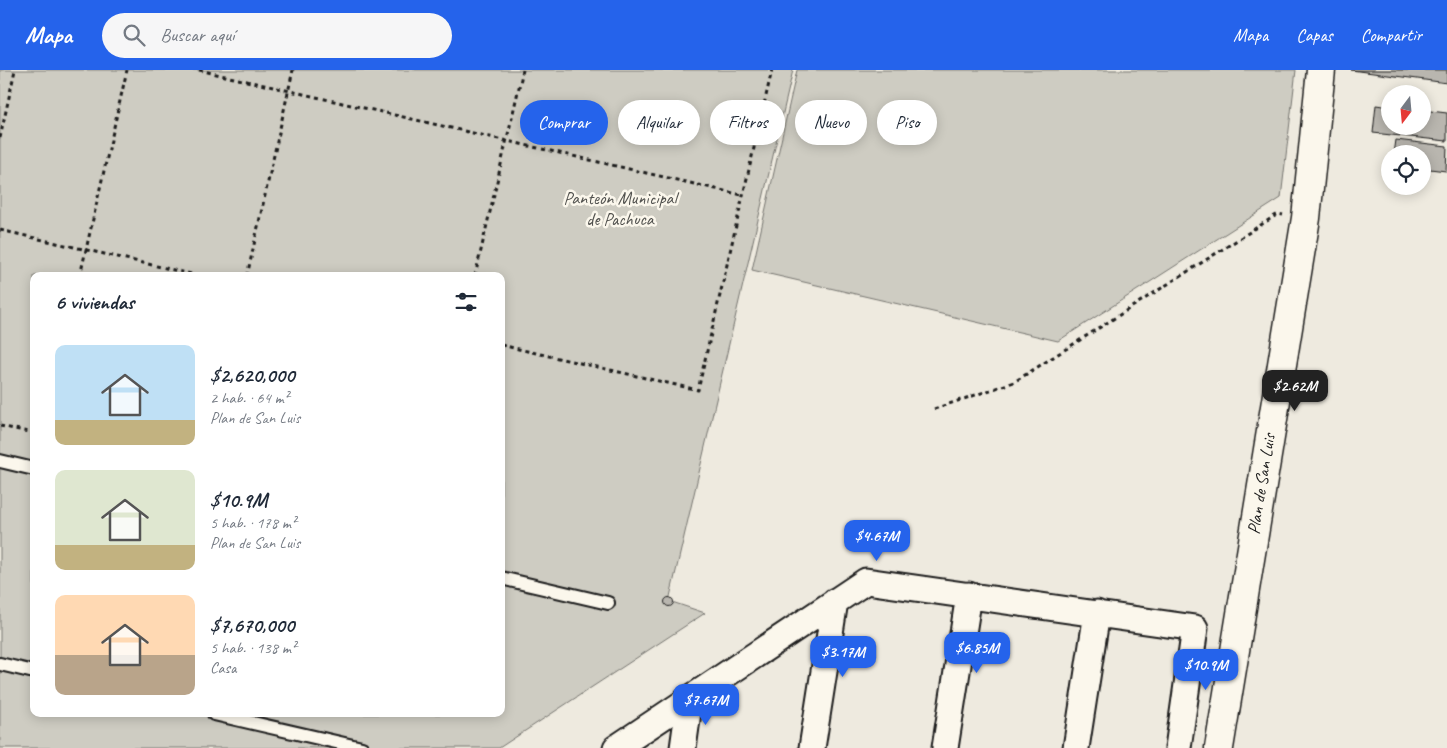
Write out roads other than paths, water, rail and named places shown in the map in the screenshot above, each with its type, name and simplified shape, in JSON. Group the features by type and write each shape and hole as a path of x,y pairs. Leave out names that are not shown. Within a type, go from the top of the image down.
{"street":[{"name":"Plan de San Luis","path":"1219,748 1306,218 1321,70"},
{"path":"616,748 866,581 1195,628 1178,748"},
{"path":"945,748 969,595"},
{"path":"812,748 835,601"},
{"path":"1076,748 1097,613"},
{"path":"682,748 690,698"}],"lane":[{"path":"0,461 30,467"},
{"path":"505,579 608,603"},
{"path":"0,664 30,671"},
{"path":"227,717 362,748"}],"park label":[{"name":"Panteón Municipal de Pachuca","path":"620,208"}]}
